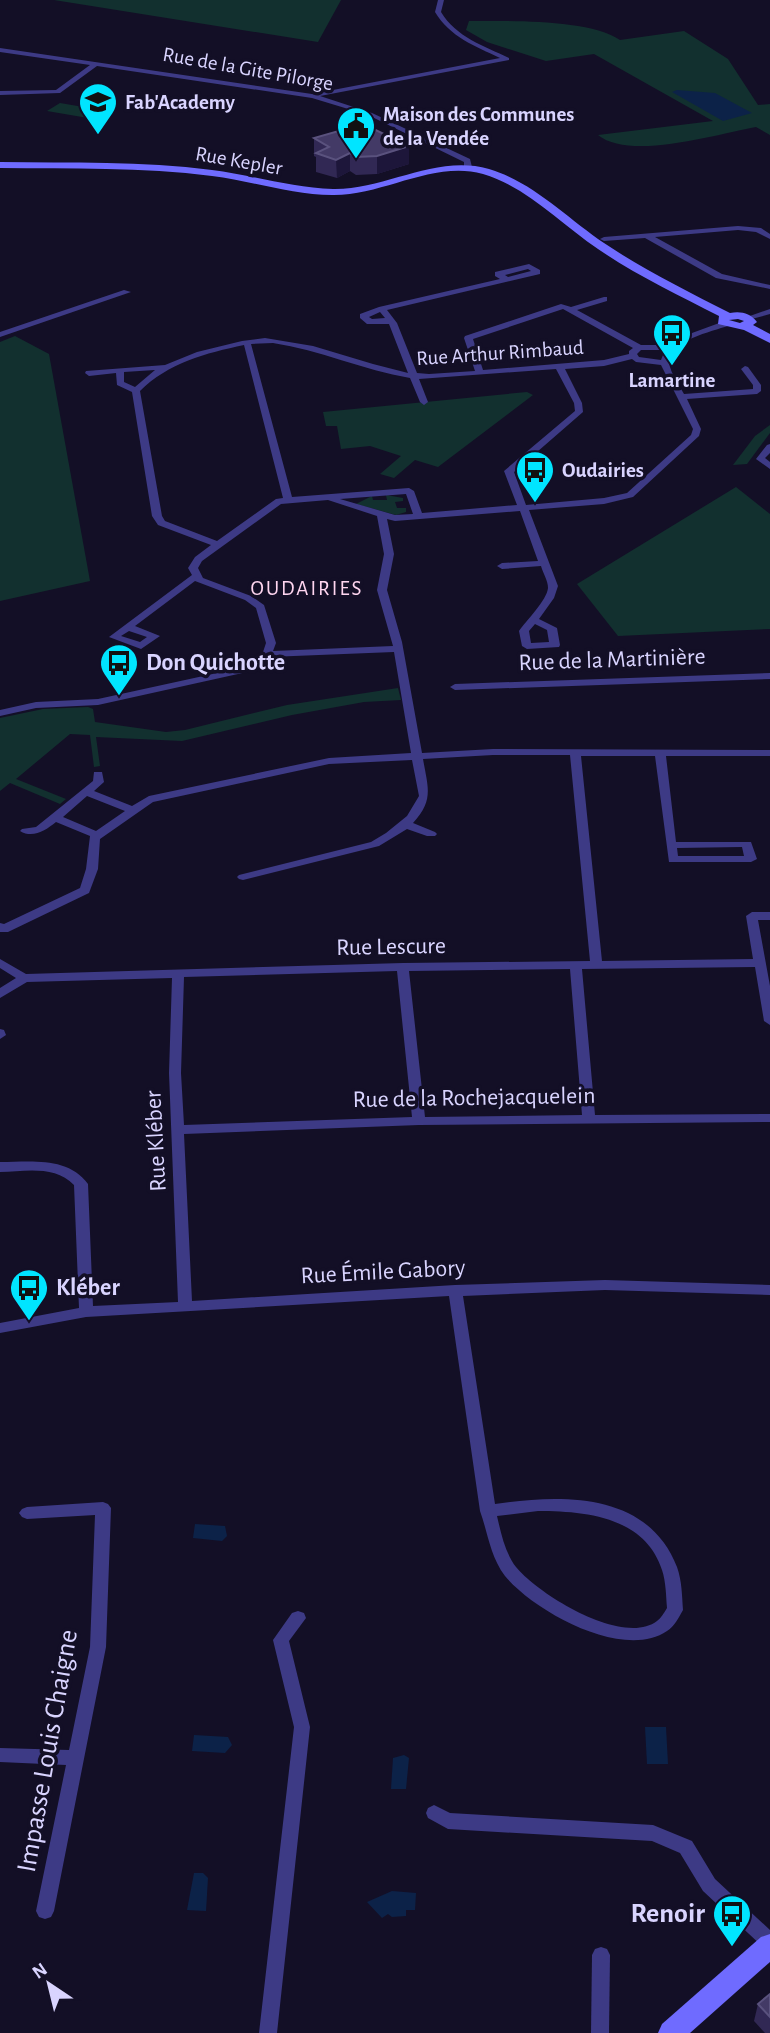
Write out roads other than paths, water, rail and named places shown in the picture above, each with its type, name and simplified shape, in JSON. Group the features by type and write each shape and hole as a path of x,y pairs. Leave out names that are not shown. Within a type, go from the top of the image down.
{"street":[{"path":"313,96 507,59 450,29 438,12 441,0"},
{"name":"Rue de la Gite Pilorge","path":"0,50 313,96 379,119 467,161 468,167 486,171 523,189 611,253 726,320"},
{"path":"0,93 58,92 96,64"},
{"name":"Rue Kepler","path":"0,165 209,172 306,192 332,193 370,188 443,169 468,167"},
{"path":"604,239 748,228 770,237"},
{"path":"647,236 719,276 770,287"},
{"path":"390,320 374,323 363,316 506,279"},
{"path":"0,335 127,292"},
{"path":"573,309 604,299"},
{"path":"480,373 468,342 473,334 561,307 573,309 639,348"},
{"path":"382,309 390,320 424,402"},
{"path":"632,356 634,350 639,348 669,347 726,320 747,322 770,311"},
{"path":"747,322 770,339"},
{"path":"247,343 288,499"},
{"name":"Rue Arthur Rimbaud","path":"136,391 168,367 190,356 247,343 288,343 412,377 561,368 632,356 647,363 665,363"},
{"path":"331,496 333,500 382,516 418,516 604,501 630,495 695,436 697,429 665,363 669,347"},
{"name":"Rue Arthur Rimbaud","path":"89,373 168,367"},
{"path":"532,619 553,591 520,508 509,471 579,412 578,403 561,368"},
{"path":"681,397 757,391 757,385 745,369"},
{"path":"120,370 120,383 136,391 157,516 168,528 217,544"},
{"path":"770,447 760,459 770,466"},
{"path":"267,654 271,643 261,607 248,598 196,576 193,568 198,559 272,504 288,499 409,491 418,516"},
{"path":"243,877 375,844 405,824 420,809 425,796 415,757 398,649 382,590 389,554 382,516"},
{"path":"502,566 544,563"},
{"path":"128,626 196,576"},
{"path":"0,713 36,705 98,702 243,670 267,654 398,649"},
{"name":"Rue de la Martinière","path":"455,687 770,676"},
{"path":"0,942 2,928 85,890 92,869 94,838 141,802 329,761 493,752 770,753"},
{"path":"575,754 596,964"},
{"path":"660,754 672,845 674,860 751,859 747,844 672,845"},
{"path":"26,831 38,830 55,818 99,782 98,774"},
{"path":"86,792 131,809"},
{"path":"55,818 97,835"},
{"path":"405,824 431,834"},
{"path":"770,916 752,916 770,1021"},
{"path":"0,963 24,978 0,994"},
{"name":"Rue Lescure","path":"24,978 403,967 760,963"},
{"path":"576,964 589,1118"},
{"path":"403,967 419,1121"},
{"name":"Rue Kléber","path":"178,975 175,1073 185,1305"},
{"name":"Rue de la Rochejacquelein","path":"179,1130 419,1121 770,1118"},
{"path":"0,1167 55,1168 73,1174 81,1184 86,1312"},
{"name":"Rue Émile Gabory","path":"0,1328 86,1312 455,1290 605,1285 770,1290"},
{"path":"455,1290 488,1511 495,1544 510,1571 533,1593 564,1614 590,1626 640,1633 660,1627 675,1610 669,1565 649,1535 621,1518 593,1507 559,1504 530,1504 488,1511"},
{"name":"Impasse Louis Chaigne","path":"27,1513 103,1508 98,1647 45,1911"},
{"path":"268,2033 302,1727 281,1640 298,1618"},
{"path":"0,1755 77,1758"},
{"path":"434,1813 448,1821 653,1833 686,1847 709,1885 770,1944 671,2033"},
{"path":"600,2033 601,1955"}],"water":[{"path":"677,90 715,93 752,113 723,121 672,92"},
{"path":"195,1524 225,1526 227,1536 222,1541 193,1538"},
{"path":"645,1727 666,1727 668,1764 647,1764"},
{"path":"194,1735 228,1737 232,1745 225,1753 192,1751"},
{"path":"404,1755 409,1758 406,1789 391,1789 393,1758"},
{"path":"194,1873 203,1873 208,1878 206,1911 187,1910"},
{"path":"392,1891 416,1893 415,1910 406,1910 406,1916 392,1917 388,1914 382,1918 367,1902"}],"place":[{"name":"Fab'Academy","path":"98,136"},
{"name":"Maison des Communes de la Vendée","path":"356,160"},
{"name":"Lamartine","path":"672,367"},
{"name":"Oudairies","path":"535,504"},
{"name":"Don Quichotte","path":"119,697"},
{"name":"Kléber","path":"29,1322"},
{"name":"Renoir","path":"732,1948"}],"district":[{"name":"OUDAIRIES","path":"307,588"}]}
